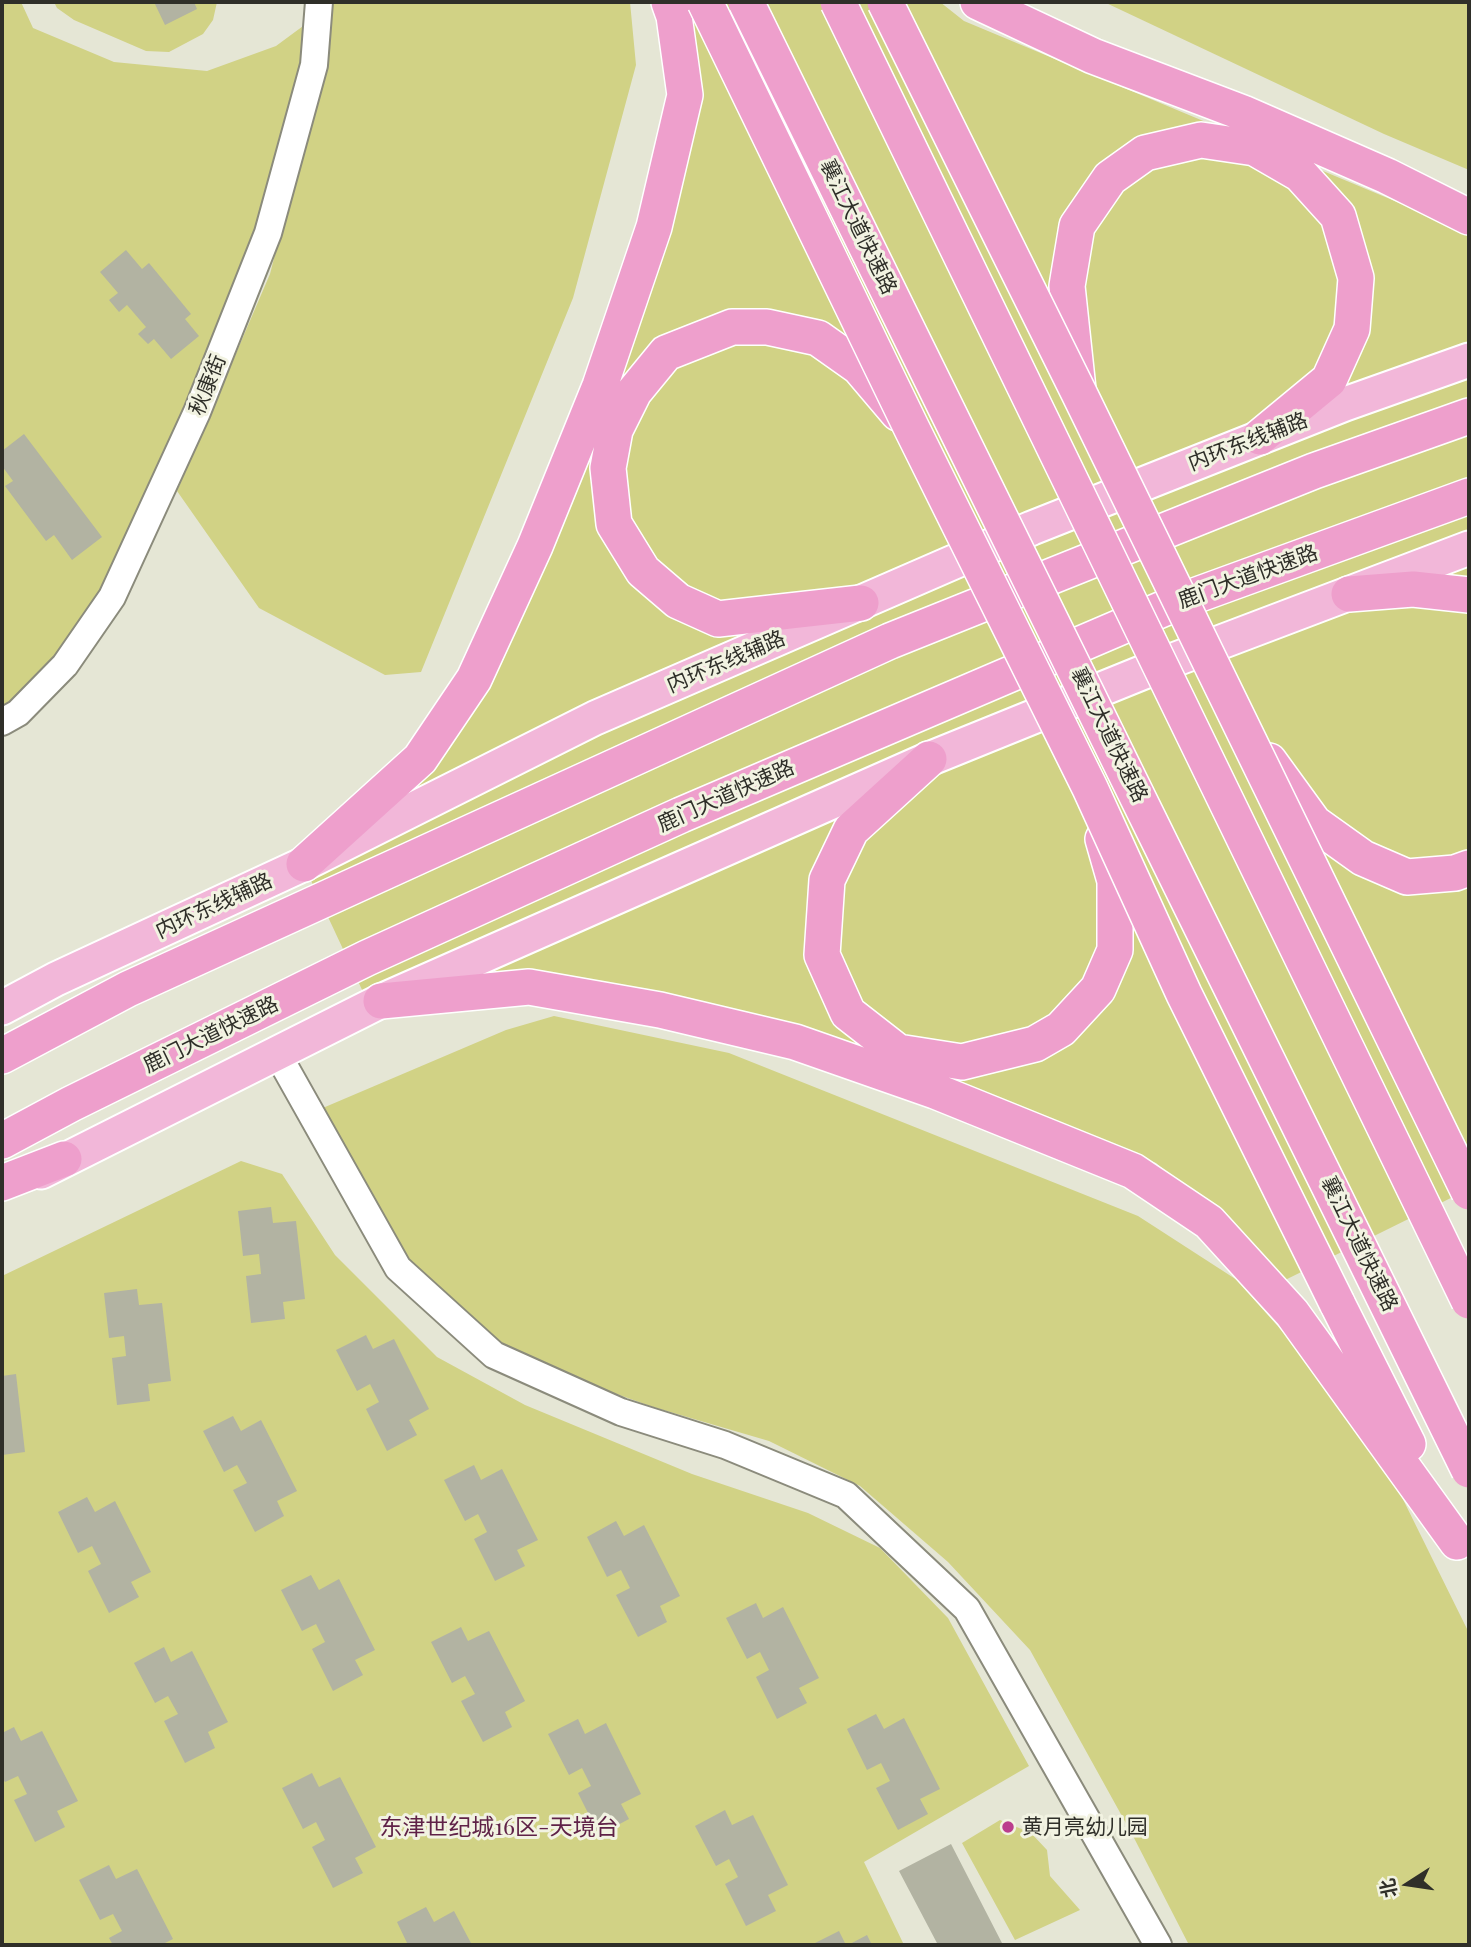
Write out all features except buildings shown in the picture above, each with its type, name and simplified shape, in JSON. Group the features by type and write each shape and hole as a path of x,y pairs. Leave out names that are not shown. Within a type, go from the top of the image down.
{"highway":[{"path":"304,864 420,759 474,679 535,546 600,386 654,227 685,95 674,16 669,2"},
{"path":"705,2 1090,788 1184,994 1463,1554"},
{"name":"襄江大道快速路","path":"746,2 1469,1470"},
{"path":"838,2 1469,1301"},
{"path":"885,2 1469,1192"},
{"path":"978,2 1093,56 1243,113 1387,176 1469,218"},
{"path":"1079,393 1067,286 1077,226 1110,178 1145,153 1201,141 1255,148 1300,174 1338,216 1356,278 1352,329 1329,380 1260,437"},
{"path":"861,603 718,619 678,601 643,571 614,524 608,468 615,430 634,392 666,353 732,327 767,327 818,338 859,367 912,429"},
{"path":"2,1056 141,984 890,640 1314,471 1469,416"},
{"name":"鹿门大道快速路","path":"2,1141 71,1104 368,958 681,815 1186,599 1469,496"},
{"path":"1349,594 1413,589 1469,595"},
{"path":"1235,715 1314,823 1363,859 1407,877 1462,870"},
{"path":"929,759 851,830 827,880 822,954 848,1013 898,1052 962,1062 1035,1044 1061,1029 1098,989 1115,950 1115,881 1090,788"},
{"path":"380,1001 529,987 660,1010 795,1042 935,1091 1133,1171 1209,1223 1292,1313 1463,1554"},
{"path":"2,1183 64,1159"}],"main road":[{"name":"内环东线辅路","path":"2,1008 56,979 304,864 595,718 1031,528 1260,437 1469,360"},
{"path":"2,1193 64,1159 380,1001 929,759 1171,661 1469,548"}],"street":[{"name":"秋康街","path":"2,722 18,713 65,665 112,597 197,412 268,233 314,65 318,2"},
{"path":"277,1053 398,1268 495,1355 621,1412 725,1445 846,1495 967,1609 1158,1945"}],"green space":[{"path":"2,2 21,2 33,28 114,62 207,71 276,46 318,15 268,233 112,597 2,722"},
{"path":"54,2 217,2 213,20 203,34 169,52 146,51 74,20 57,8"},
{"path":"327,2 630,2 636,65 573,298 421,672 385,675 259,608 177,491 270,274 319,82"},
{"path":"680,2 940,2 964,21 1469,232 1469,1189 1275,1285 1222,1220 1156,1163 1006,1102 697,1005 364,994 307,872 433,752 681,165"},
{"path":"1104,2 1469,2 1469,170 1384,134"},
{"path":"554,1016 729,1053 1138,1216 1237,1280 1306,1358 1388,1469 1469,1633 1469,1945 1189,1945 1133,1836 1030,1650 948,1562 860,1486 769,1441 653,1407 566,1376 501,1345 412,1266 311,1113 506,1030"},
{"path":"241,1161 282,1174 335,1255 437,1357 525,1405 692,1474 808,1513 880,1548 948,1618 1029,1766 864,1862 904,1945 2,1945 2,1276"},
{"path":"1000,1820 1031,1833 1047,1850 1050,1876 1080,1910 1015,1940 962,1843"}],"place":[{"name":"黄月亮幼儿园","path":"1008,1827"}],"district":[{"name":"东津世纪城16区-天境台","path":"499,1828"}]}
